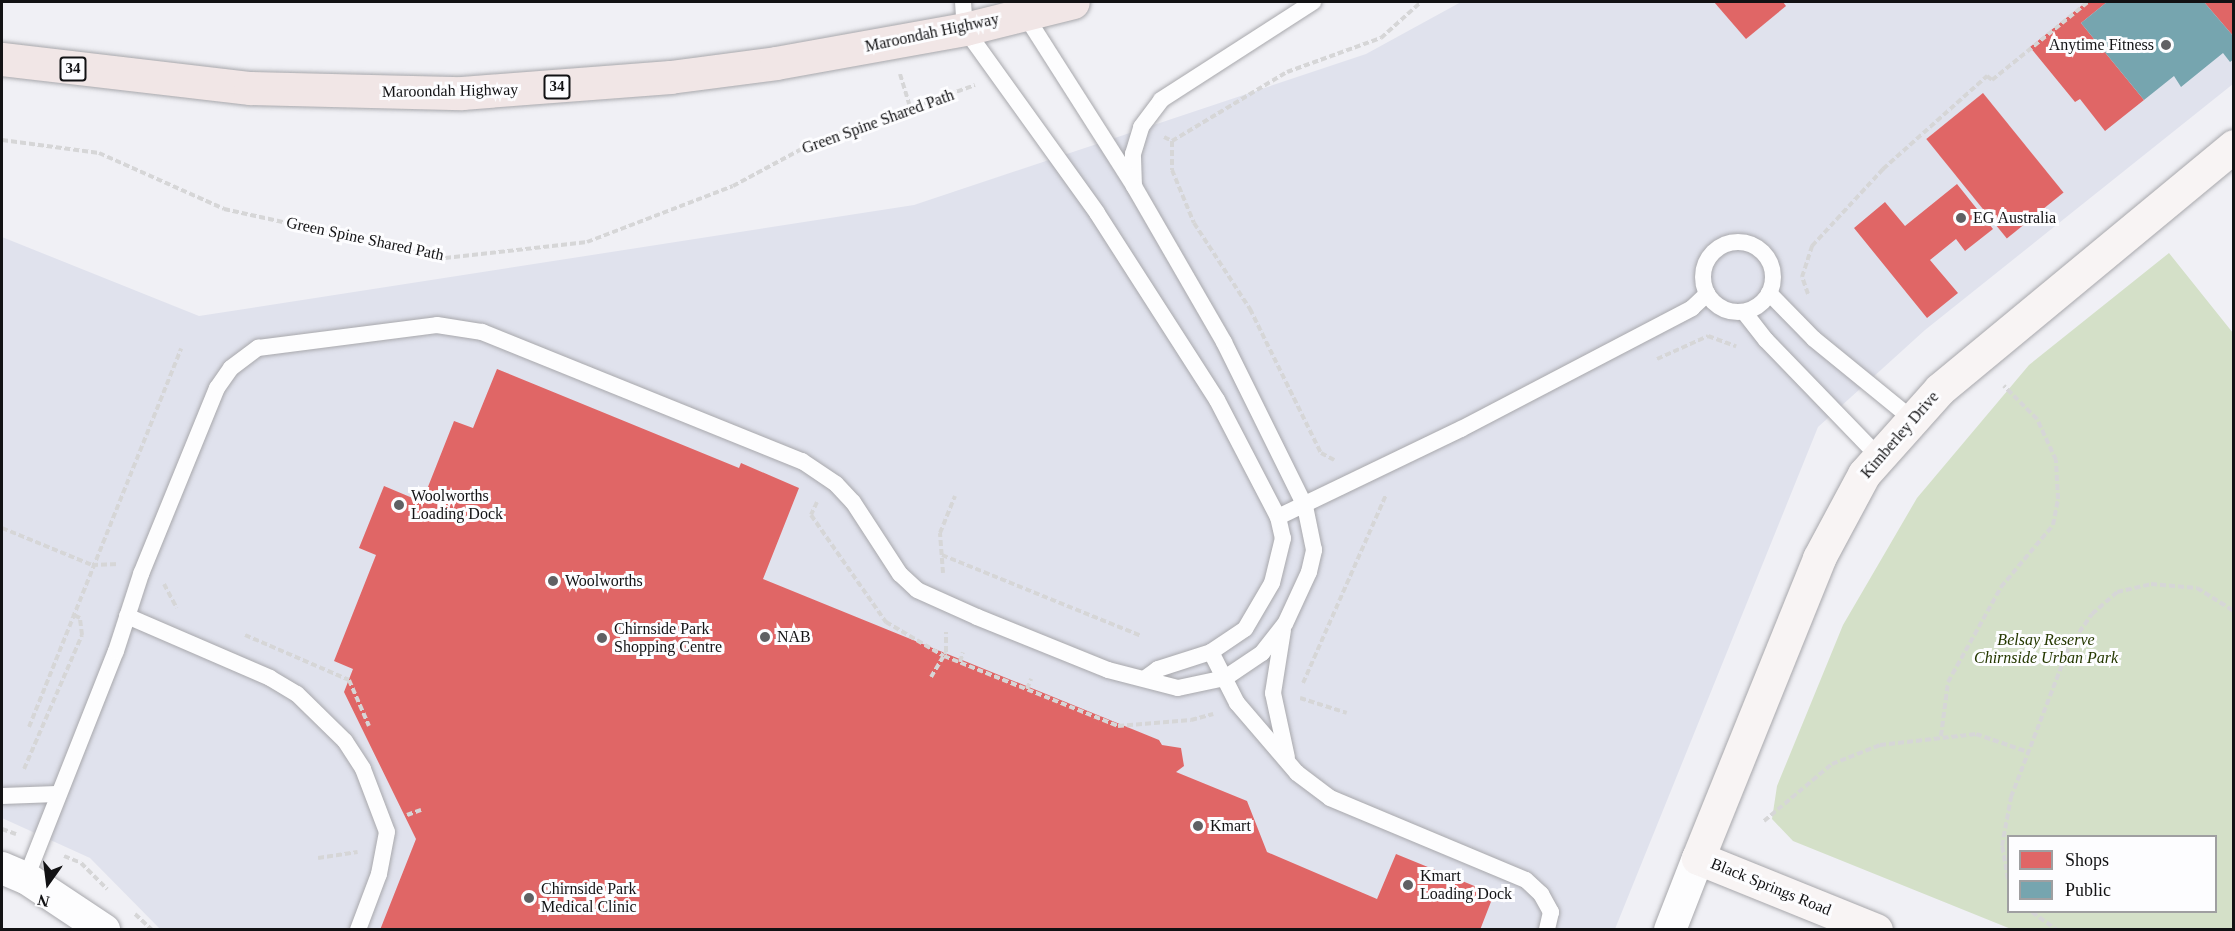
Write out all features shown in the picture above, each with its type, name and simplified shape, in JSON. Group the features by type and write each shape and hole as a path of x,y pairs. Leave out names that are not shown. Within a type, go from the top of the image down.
{"highway":[{"name":"Maroondah Highway","path":"2,59 250,87 462,93 670,76 776,63 964,15 1073,2"}],"main road":[{"name":"Kimberley Drive","path":"1698,858 1819,558 1838,517 1878,456 1940,389 2234,146"},
{"name":"Black Springs Road","path":"1698,858 1876,930"}],"street":[{"name":"Kimberley Drive","path":"1670,930 1698,858"},
{"path":"14,873 104,930"}],"lane":[{"path":"1134,186 1133,154 1141,127 1161,100 1313,2"},
{"path":"14,873 57,794 217,388 231,368 258,348 438,325 482,332 802,461 836,484 853,502 900,574 917,590 1108,670 1147,677 1178,687 1225,678 1262,653 1284,624 1309,572 1314,550 1305,506 1224,342 1134,186 1020,7"},
{"path":"964,15 997,75 1097,213 1204,380 1278,517 1283,538 1272,583 1245,629 1211,652 1158,669 1147,677"},
{"path":"1737,242 1754,246 1768,259 1772,270 1770,293 1763,302 1744,312 1723,309 1707,294 1702,272 1706,261 1720,246 1737,242"},
{"path":"1770,293 1814,339 1912,419"},
{"path":"1278,517 1367,476 1692,308 1707,294"},
{"path":"1744,312 1766,340 1878,456"},
{"path":"128,616 270,678 297,694 345,741 363,769 387,832 380,874 358,930"},
{"path":"1284,624 1273,693 1288,765"},
{"path":"1211,652 1237,703 1288,765 1330,798 1526,880 1541,894 1551,912 1547,930"},
{"path":"2,796 57,794"}],"path":[{"name":"Green Spine Shared Path","path":"2,140 99,153 224,209 445,258 587,242 733,186 813,143 911,110 997,75"},
{"path":"1172,141 1172,170 1194,223 1255,318 1321,453 1337,460 1347,459 1387,494"},
{"path":"28,727 181,348"},
{"path":"1941,736 1947,682 2001,587 2053,525 2058,499 2056,460 2037,419 2004,386"},
{"path":"811,515 886,622 960,662 1118,726 1153,721"},
{"path":"2,528 53,549"},
{"path":"942,555 1141,636"},
{"path":"2007,876 2002,858 2005,819 2028,752 2069,647 2092,615 2117,592 2151,584 2197,588 2234,610"},
{"path":"19,773 31,760 82,635 80,618 72,614"},
{"path":"960,662 963,652"},
{"path":"1027,689 1031,679"},
{"path":"1764,820 1823,771 1856,752 1941,736 1976,734 2028,752"},
{"path":"2033,913 2057,930"}],"shaded area":[{"name":"Chirnside Park Shopping Centre","path":"1461,2 2233,2 2233,84 1925,330 1818,427 1615,929 160,929 90,858 2,818 2,237 199,316 914,205 1366,54"}],"green space":[{"name":"Belsay Reserve Chirnside Urban Park","path":"2169,253 2233,333 2233,929 2011,929 1793,841 1772,819 1777,786 1843,625 1917,498 2029,365"}],"building: Shops":[{"path":"1714,2 1783,2 1786,6 1746,39"},
{"path":"2086,2 2107,2 2081,23 2144,100 2105,131 2080,99 2075,102 2030,47"},
{"path":"2204,2 2234,2 2234,37"},
{"path":"1983,93 2064,192 2007,238 1926,139"},
{"path":"1957,184 1993,229 1965,251 1956,239 1930,260 1958,293 1927,318 1854,228 1885,202 1905,226"},
{"name":"Chirnside Park Shopping Centre","path":"497,369 739,468 741,463 799,488 763,579 1159,740 1162,745 1181,748 1184,766 1176,772 1247,801 1267,852 1377,899 1396,854 1494,894 1480,930 380,930 416,839 344,692 353,669 334,661 376,555 359,548 384,486 422,502 454,421 473,428"}],"building: Public":[{"name":"Anytime Fitness","path":"2107,2 2204,2 2234,37 2234,59 2230,62 2223,53 2181,87 2174,76 2144,100 2081,23"}],"place":[{"name":"Anytime Fitness","path":"2166,45"},
{"name":"EG Australia","path":"1961,218"},
{"name":"Woolworths Loading Dock","path":"399,505"},
{"name":"Woolworths","path":"553,581"},
{"name":"NAB","path":"765,637"},
{"name":"Chirnside Park Shopping Centre","path":"602,638"},
{"name":"Kmart","path":"1198,826"},
{"name":"Kmart Loading Dock","path":"1408,885"},
{"name":"Chirnside Park Medical Clinic","path":"529,898"}]}
